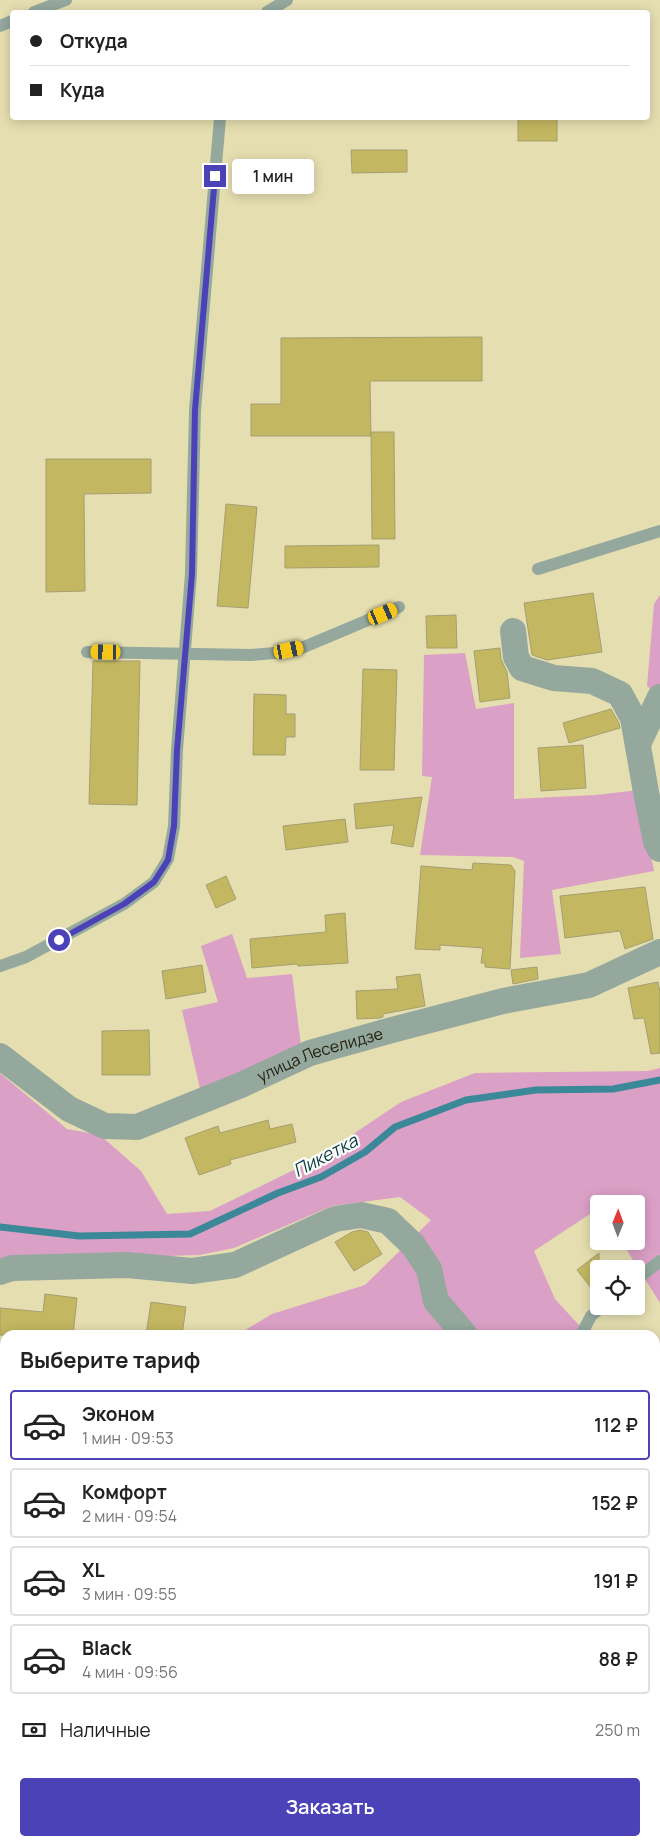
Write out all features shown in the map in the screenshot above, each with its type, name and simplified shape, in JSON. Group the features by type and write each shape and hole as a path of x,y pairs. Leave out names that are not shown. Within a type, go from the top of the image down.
{"street":[{"path":"514,631 516,657 522,668 554,678 592,681 620,694 634,718 656,842 660,849"},
{"path":"638,744 660,697"},
{"name":"улица Леселидзе","path":"0,1056 69,1109 105,1126 137,1126 241,1085 310,1053 503,1001 589,985 660,952"},
{"path":"0,1272 12,1268 127,1265 192,1270 235,1265 335,1219 361,1215 388,1221 413,1245 429,1270 436,1301 461,1330"}],"lane":[{"path":"39,10 66,0"},
{"path":"270,10 287,0"},
{"path":"0,966 26,957 124,904 154,882 168,860 174,826 177,750 192,574 195,410 220,120"},
{"path":"538,569 660,531"},
{"path":"87,652 251,655 275,653 304,647 399,607"},
{"path":"645,1273 660,1261"},
{"path":"583,1330 593,1315"}],"shaded area":[{"path":"660,595 660,697 647,686 654,604"},
{"path":"465,653 476,709 514,703 514,799 596,795 639,790 654,871 552,890 561,954 520,958 524,861 513,857 420,855 432,777 422,776 424,655"},
{"path":"232,934 247,978 292,974 301,1046 201,1093 182,1010 218,1002 201,946"},
{"path":"660,1068 660,1303 645,1279 645,1260 633,1260 627,1250 645,1250 645,1195 590,1195 590,1214 534,1251 555,1299 583,1330 245,1330 272,1314 365,1285 431,1220 400,1197 332,1206 234,1248 200,1255 0,1261 0,1073 67,1129 100,1135 141,1171 167,1214 210,1211 316,1159 401,1102 475,1073 648,1071"}],"building":[{"path":"518,120 557,120 557,141 518,141"},
{"path":"351,150 407,150 407,172 352,173"},
{"path":"482,337 482,381 370,381 371,436 251,436 251,404 281,404 281,338"},
{"path":"371,432 394,432 395,539 372,539"},
{"path":"46,459 151,459 151,493 84,494 85,591 46,592"},
{"path":"226,504 257,507 248,608 217,606"},
{"path":"379,545 379,567 285,568 285,546"},
{"path":"593,593 602,652 547,660 532,655 524,603"},
{"path":"456,615 457,648 427,648 426,616"},
{"path":"500,648 501,659 507,672 510,698 480,702 474,651"},
{"path":"93,661 140,661 137,805 89,804"},
{"path":"363,669 397,670 394,770 360,770"},
{"path":"254,694 286,695 286,714 295,714 295,737 286,737 285,755 253,755"},
{"path":"611,709 620,728 569,743 563,723"},
{"path":"583,745 586,788 541,791 538,748"},
{"path":"422,797 413,847 391,843 394,825 356,829 354,804"},
{"path":"345,819 348,842 286,850 283,826"},
{"path":"473,863 511,865 515,871 510,969 485,967 485,963 481,963 483,948 440,945 440,950 415,949 421,866 472,870"},
{"path":"226,876 236,899 216,908 206,885"},
{"path":"645,887 653,939 625,949 620,931 565,938 560,896"},
{"path":"345,913 348,963 298,966 297,964 252,968 250,939 326,932 325,915"},
{"path":"202,965 206,992 166,999 162,971"},
{"path":"537,967 538,979 513,984 511,970"},
{"path":"420,974 425,1006 383,1014 383,1017 380,1018 357,1019 356,991 398,989 396,977"},
{"path":"658,982 660,992 660,1053 651,1054 644,1018 634,1019 628,988"},
{"path":"149,1030 150,1075 102,1075 102,1031"},
{"path":"268,1120 270,1129 292,1124 296,1142 230,1160 231,1164 199,1175 185,1138 218,1126 220,1133"},
{"path":"360,1230 368,1232 382,1254 354,1271 335,1242 352,1232"},
{"path":"599,1253 599,1260 590,1260 590,1287 577,1270"},
{"path":"45,1294 77,1298 74,1330 0,1330 0,1308 43,1312"},
{"path":"151,1302 186,1307 183,1330 147,1330"}],"waterway":[{"name":"Пикетка","path":"0,1227 79,1236 190,1234 278,1193 321,1177 365,1152 395,1127 466,1100 536,1090 613,1089 660,1080"}],"route":[{"path":"59,940 124,904 154,882 168,860 174,826 177,750 192,574 195,410 215,176"}]}
